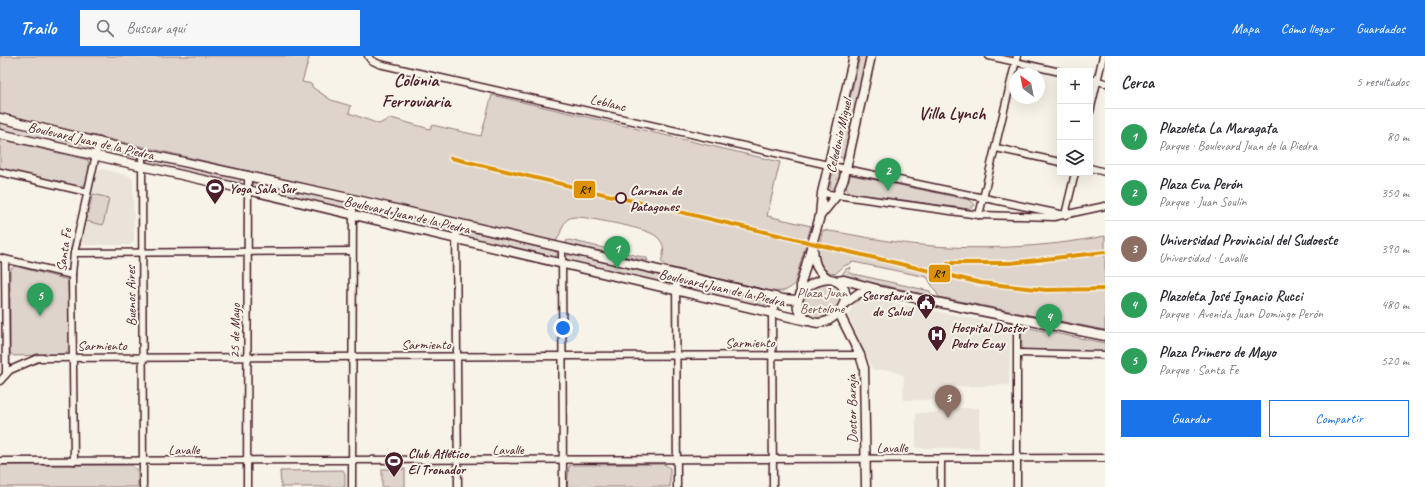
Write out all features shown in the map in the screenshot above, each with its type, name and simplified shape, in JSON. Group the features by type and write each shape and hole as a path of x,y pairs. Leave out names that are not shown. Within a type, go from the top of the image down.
{"main road":[{"name":"Celedonio Miguel","path":"799,297 801,283 820,216 822,193 854,56"},
{"name":"Celedonio Miguel","path":"820,216 837,195 846,169 871,56"},
{"name":"Boulevard Juan de la Piedra","path":"0,118 783,299 799,297"},
{"name":"Boulevard Juan de la Piedra","path":"0,134 248,190 456,240 807,321 820,322 839,313"},
{"name":"Celedonio Miguel","path":"813,244 816,267 819,272 833,280"},
{"name":"Boulevard Juan de la Piedra","path":"807,321 798,309 799,297 811,284 822,280 844,280 881,291 1105,336"},
{"path":"833,280 844,289 846,297 839,313"},
{"name":"Boulevard Juan de la Piedra","path":"844,303 859,293 881,291"},
{"name":"Doctor Baraja","path":"839,313 860,355 864,368 866,487"}],"street":[{"name":"Leblanc","path":"368,56 379,64 982,199 1065,215"},
{"path":"989,56 1016,59 1057,71"},
{"path":"1092,104 1103,56"},
{"path":"979,215 1016,59"},
{"path":"1093,80 1105,83"},
{"name":"Santa Fe","path":"74,462 72,275 74,253 99,141"},
{"path":"996,148 1057,161"},
{"name":"Buenos Aires","path":"142,152 142,487"},
{"path":"1093,169 1105,172"},
{"path":"0,172 87,192"},
{"name":"25 de Mayo","path":"247,487 248,175"},
{"path":"1065,215 1074,176"},
{"path":"822,193 979,215 1065,215 1105,206"},
{"path":"352,487 353,199"},
{"path":"456,223 458,487"},
{"path":"562,248 563,487"},
{"path":"74,253 352,251"},
{"path":"6,374 2,259 72,275"},
{"path":"676,274 677,487"},
{"path":"773,487 772,313 774,305 783,299"},
{"path":"1017,318 1017,487"},
{"path":"1018,354 1105,354"},
{"name":"Sarmiento","path":"0,381 6,374 32,359 74,357 676,357 860,355"},
{"name":"Lavalle","path":"0,461 352,462 458,460 563,461 1105,458"},
{"path":"941,459 941,487"}],"shaded area":[{"path":"102,169 130,176 133,180 134,241 130,245 82,245 79,242 95,171"},
{"name":"Hospital Doctor Pedro Ecay","path":"868,298 1011,326 1009,385 950,387 950,390 937,390 937,400 903,400 904,376 891,370 873,370 848,316 854,304 860,299"},
{"path":"938,390 951,390 952,408 979,408 979,448 916,448 916,413 938,413"}],"green space":[{"path":"0,56 304,56 309,58 302,82 312,84 312,87 331,100 351,106 349,113 379,124 391,118 430,129 432,125 481,136 492,95 780,162 767,216 811,226 794,285 784,291 772,291 665,266 661,261 663,245 656,236 643,230 623,225 587,218 573,217 566,221 557,240 553,241 0,114"},
{"path":"860,56 869,56 845,158 836,157"},
{"path":"0,122 91,143 92,147 89,150 0,130"},
{"path":"0,139 88,160 89,170 87,181 83,186 77,186 0,169"},
{"path":"105,147 138,156 138,158 135,161 104,154 103,150"},
{"path":"148,157 240,178 241,181 236,184 150,164 147,162"},
{"path":"836,172 842,175 837,188 834,190 830,187 832,175"},
{"path":"852,175 970,200 975,205 969,209 852,193 847,190 847,181"},
{"path":"256,181 346,202 347,206 345,209 254,188 252,184"},
{"path":"93,194 109,198 103,225 86,221"},
{"path":"360,206 449,227 452,230 448,233 359,212 358,208"},
{"path":"463,230 555,251 558,255 553,258 462,236 461,232"},
{"path":"823,230 900,243 984,248 1033,246 1105,236 1105,330 939,297 927,277 853,262 844,266 835,274 821,267 818,262 817,257"},
{"path":"569,240 647,258 648,261 567,244 566,241"},
{"path":"570,254 667,277 670,282 665,284 568,261 566,257"},
{"path":"15,266 68,280 70,348 64,354 14,356 10,353 10,271"},
{"path":"851,267 849,273 930,291 932,296 841,276 846,269"},
{"path":"682,280 763,299 767,304 762,306 681,287 679,283"},
{"name":"Plaza Juan Bertolone","path":"823,283 834,285 840,290 840,303 835,310 828,315 820,318 810,317 805,311 803,305 803,296 806,292"},
{"path":"1024,327 1105,343 1105,352 1026,351 1022,348 1021,331"},
{"path":"664,464 670,468 670,487 567,487 569,466 572,465"},
{"path":"132,465 138,472 138,487 0,487 0,466"},
{"name":"Club Atlético El Tronador","path":"382,469 405,469 405,487 382,487"},
{"path":"343,470 345,473 345,487 281,487 280,471"}],"transit line":[{"name":"R1","path":"451,158 981,283 1046,290 1105,289"},
{"name":"R1","path":"948,263 1011,263 1105,252"}],"place":[{"name":"Plaza Eva Perón","path":"888,191"},
{"name":"Carmen de Patagones","path":"621,198"},
{"name":"Yoga Sala Sur","path":"215,205"},
{"name":"Plazoleta La Maragata","path":"617,269"},
{"name":"Plaza Primero de Mayo","path":"40,316"},
{"name":"Secretaría de Salud","path":"926,320"},
{"name":"Plazoleta José Ignacio Rucci","path":"1049,337"},
{"name":"Hospital Doctor Pedro Ecay","path":"937,352"},
{"name":"Universidad Provincial del Sudoeste","path":"948,418"},
{"name":"Club Atlético El Tronador","path":"394,478"}],"district":[{"name":"Colonia Ferroviaria","path":"416,90"},
{"name":"Villa Lynch","path":"952,113"}]}
